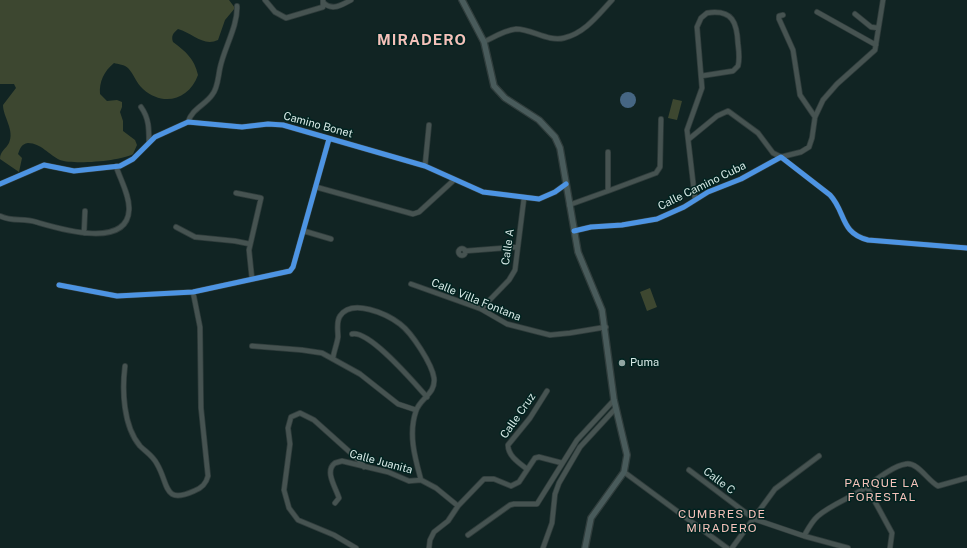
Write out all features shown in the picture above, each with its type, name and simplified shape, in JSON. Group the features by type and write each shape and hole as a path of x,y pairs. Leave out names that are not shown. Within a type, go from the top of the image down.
{"main road":[{"path":"462,0 484,42 494,86 505,98 539,120 555,137 562,155 569,205 578,252 602,310 606,327 615,410 627,456 624,472 591,518 585,548"}],"street":[{"path":"265,0 275,12 286,18 323,6 323,2 326,6 334,7 343,5 351,0"},
{"path":"484,42 515,30 527,30 558,39 569,37 583,29 612,0"},
{"path":"815,117 823,100 837,84 875,50 883,0"},
{"path":"188,122 190,115 210,98 216,89 223,56 236,19 237,6"},
{"path":"817,12 876,45"},
{"path":"695,199 687,130 702,91 702,76 697,34 698,22 707,13 725,14 732,18 736,26 739,53 738,66 733,71 702,76"},
{"path":"854,14 871,27 878,28"},
{"path":"783,15 779,16 779,19 793,50 798,90 815,117"},
{"path":"141,107 146,114 149,124 149,142"},
{"path":"689,139 717,116 728,111 758,133 773,153 781,157 830,195 834,199 849,231 862,238 967,248"},
{"name":"Calle Camino Cuba","path":"574,231 591,227 622,225 657,219 684,207 695,199 719,187 741,179 781,157 801,152 809,147 815,117"},
{"path":"569,205 658,171 660,167 661,119"},
{"name":"Camino Bonet","path":"0,184 44,165 74,171 116,166 127,163 155,137 188,122 242,127 268,124 283,125 425,166 483,192 539,199 546,197 566,184"},
{"path":"425,166 429,125"},
{"path":"59,285 117,296 193,292 288,272 292,269 304,231 328,139"},
{"path":"608,152 608,191"},
{"path":"0,216 11,220 30,220 58,229 84,233 101,233 112,231 121,226 128,217 129,204 116,166"},
{"path":"316,187 413,214 419,212 454,180"},
{"path":"236,193 261,198 250,244 249,261 252,279"},
{"name":"Calle A","path":"481,310 511,277 514,270 524,198"},
{"path":"84,233 85,211"},
{"path":"176,227 195,237 236,241 250,244"},
{"path":"304,231 331,239"},
{"path":"465,251 517,247"},
{"name":"Calle Villa Fontana","path":"411,284 481,310 507,324 550,335 606,327"},
{"path":"126,366 123,397 126,412 137,441 156,461 167,489 172,495 182,496 200,489 206,483 208,476 201,408 200,327 193,292"},
{"path":"333,358 338,337 338,320 347,310 358,307 394,320 405,329 427,361 432,372 434,382 433,388 416,410 413,447 421,480"},
{"path":"352,334 359,334 380,348 427,397"},
{"path":"252,346 309,350 333,358 338,363 360,374 398,404 416,410"},
{"name":"Calle Cruz","path":"527,469 509,452 508,445 530,418 547,391"},
{"path":"468,535 510,505 537,504 579,436 614,400"},
{"path":"543,548 552,523 555,494 559,483 580,447 615,410"},
{"path":"356,548 334,535 298,520 289,508 284,490 290,444 288,428 291,417 300,413 314,420 362,463 364,467"},
{"path":"732,548 774,489 819,456"},
{"path":"429,548 431,536 448,521 458,506 484,479 494,478 508,485 514,485 519,482 533,460 537,457 562,463"},
{"name":"Calle Juanita","path":"335,503 338,498 331,475 332,464 342,461 388,472 409,481 421,480 436,488 458,506"},
{"path":"804,536 818,515 866,487 875,478 907,464 916,466 932,483 938,486 967,478"},
{"name":"Calle C","path":"689,470 754,519 804,536 848,548"},
{"path":"624,472 727,548"},
{"path":"866,487 892,533 890,548"}],"green space":[{"path":"0,0 229,0 235,8 225,20 218,40 213,42 203,41 178,29 172,36 173,42 192,60 198,75 194,84 182,95 167,99 151,95 141,87 132,73 125,66 114,63 105,73 100,85 100,94 107,101 117,100 122,102 120,112 123,121 123,131 135,140 137,145 133,154 118,159 76,162 60,160 37,145 28,143 22,146 18,154 22,158 19,172 0,159 1,154 9,143 11,133 3,105 16,88 14,84 0,84"},
{"path":"673,99 682,101 677,120 668,118"},
{"path":"650,288 657,307 647,311 640,292"}],"water":[{"path":"628,92 634,94 636,100 634,106 628,108 622,106 620,100 622,94"}],"cycle path":[{"path":"0,184 44,165 74,171 120,166 133,159 155,137 188,122 242,127 268,124 283,125 425,166 483,192 539,199 555,192 566,184"},
{"path":"59,285 117,296 193,292 290,271 293,267 329,139"},
{"path":"574,231 591,227 622,225 657,219 684,207 708,192 741,179 781,157 830,195 839,208 848,227 859,237 868,240 967,248"}],"place":[{"name":"Puma","path":"622,363"}],"district":[{"name":"MIRADERO","path":"422,40"},
{"name":"PARQUE LA FORESTAL","path":"882,490"},
{"name":"CUMBRES DE MIRADERO","path":"722,521"}]}
